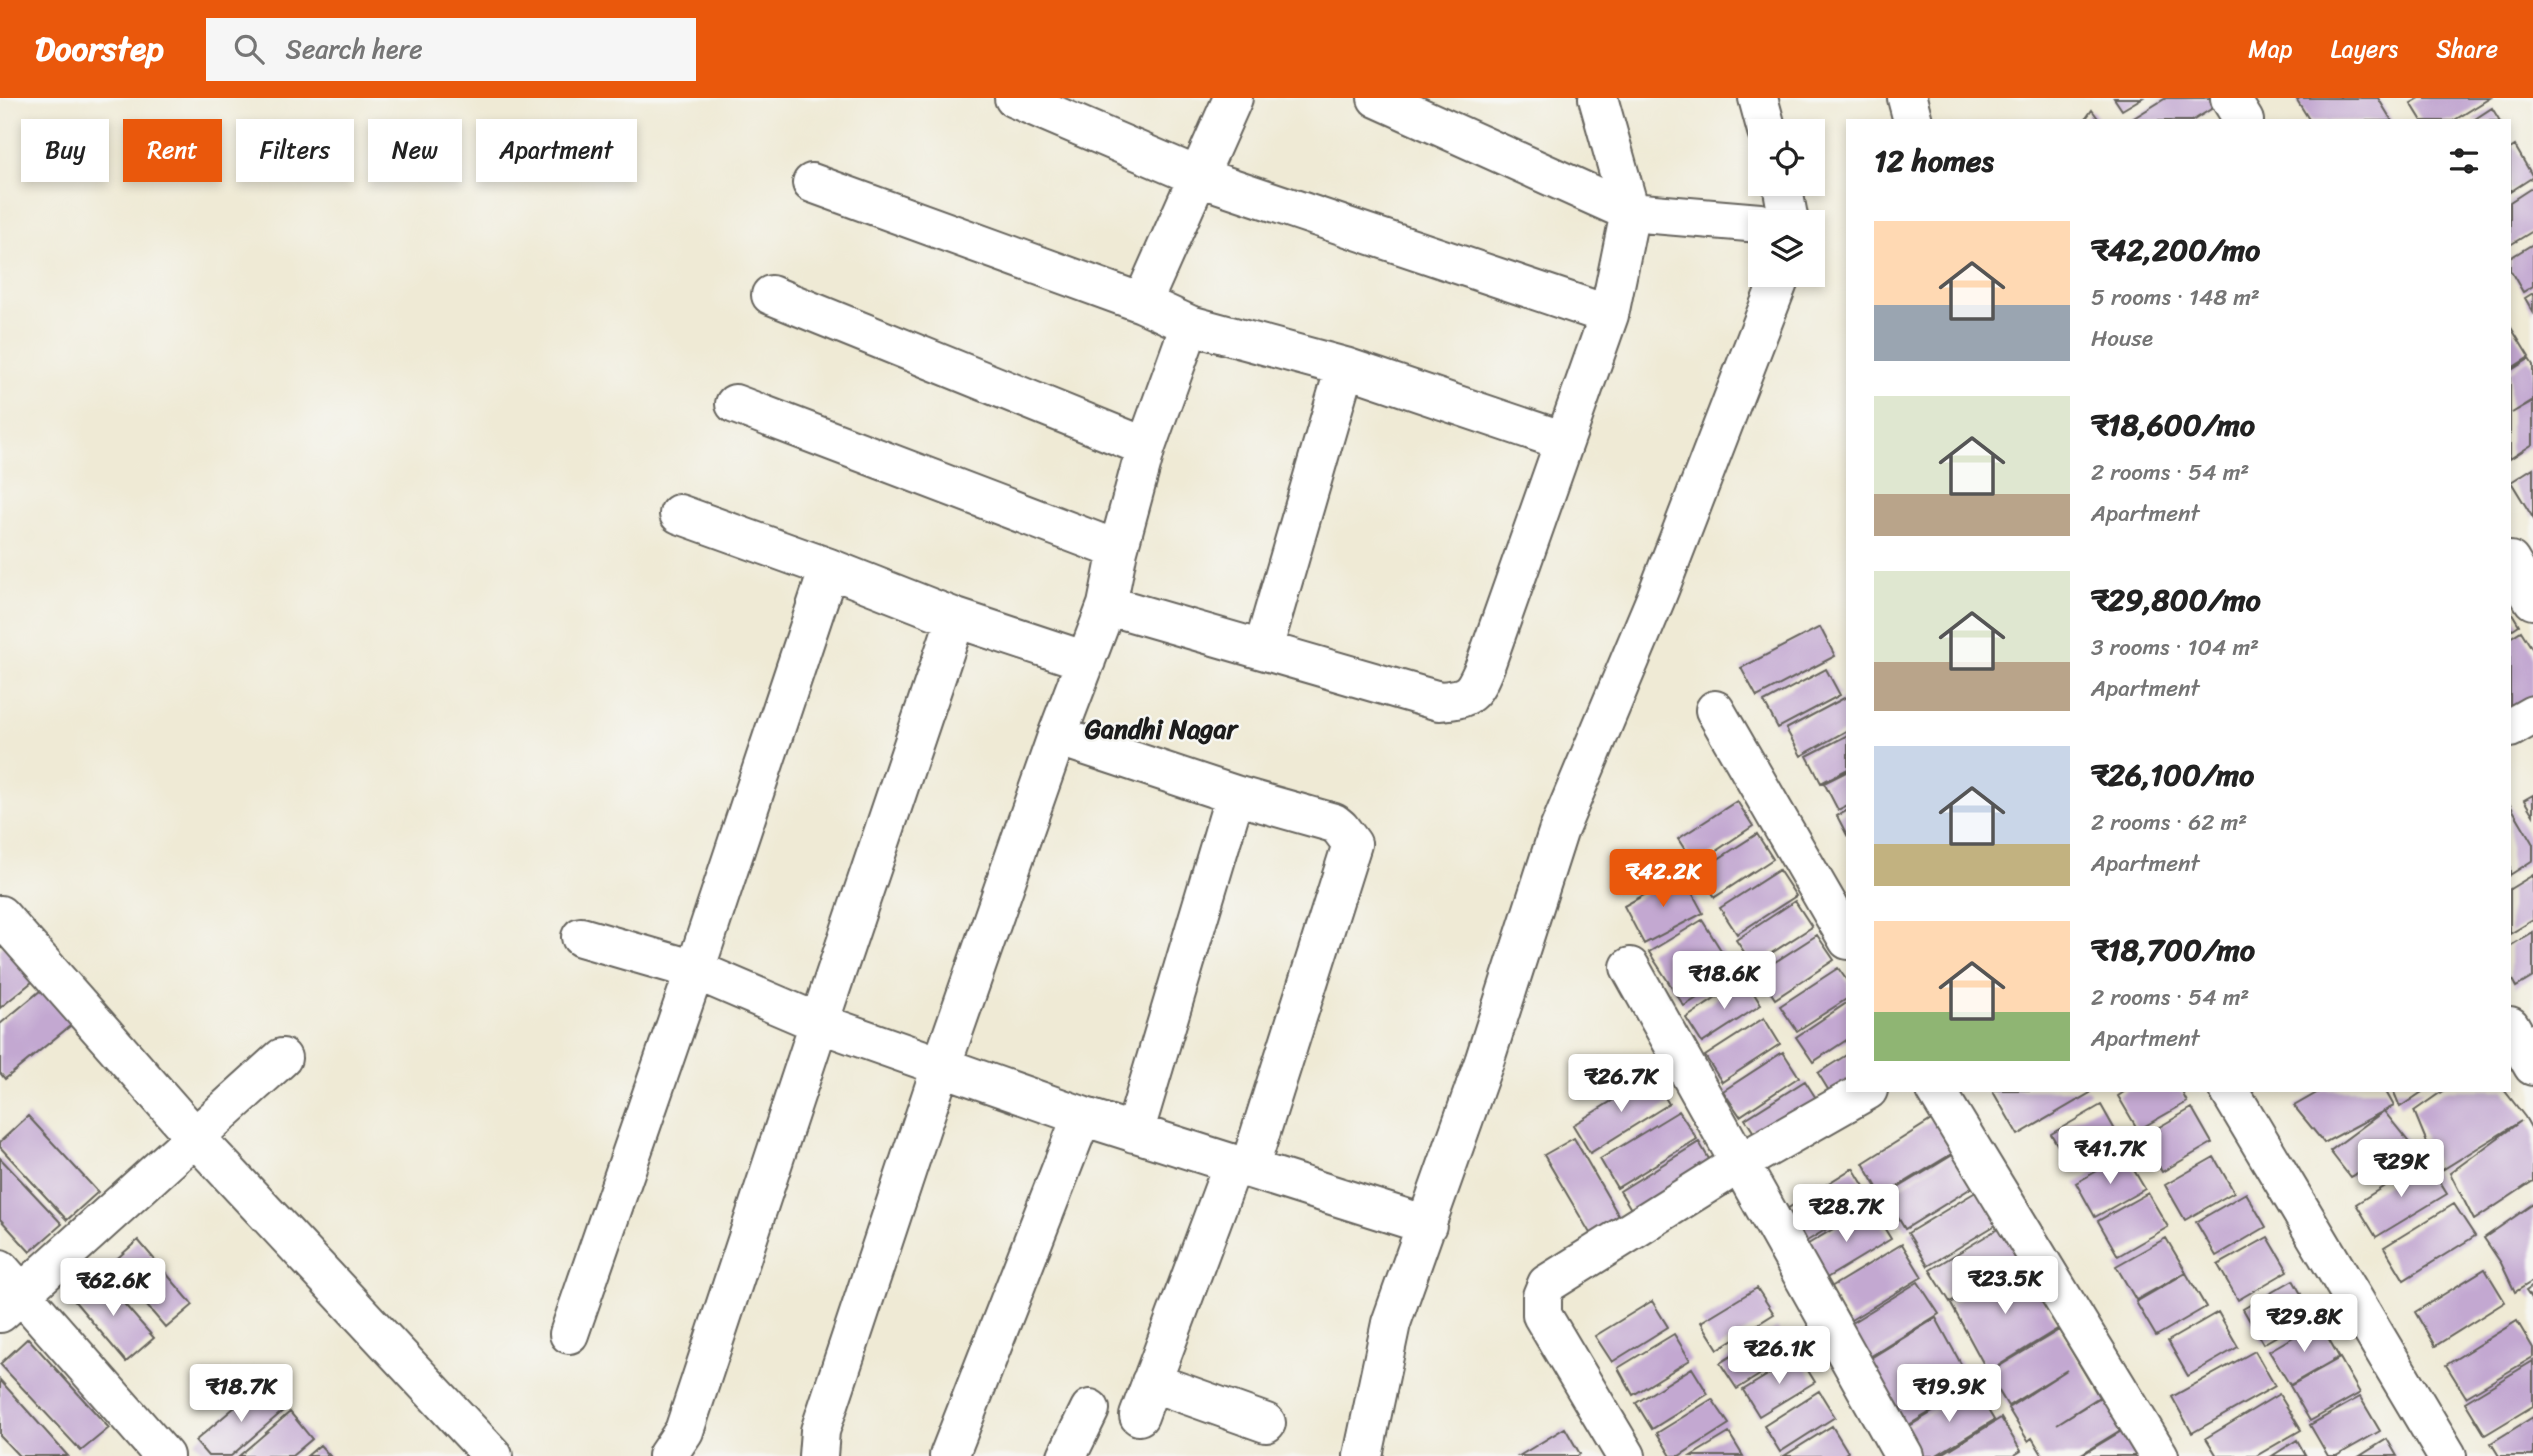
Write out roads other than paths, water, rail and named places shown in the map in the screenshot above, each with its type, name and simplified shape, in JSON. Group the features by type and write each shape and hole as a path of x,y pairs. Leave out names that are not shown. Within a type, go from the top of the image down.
{"street":[{"path":"1014,98 1199,177 1609,315"},
{"path":"1142,303 1233,98"},
{"path":"1377,98 1629,212 1748,222"},
{"path":"1107,605 1439,701 1459,700 1474,691 1609,315 1629,212 1598,98"},
{"path":"1758,98 1764,119"},
{"path":"1907,98 1912,119"},
{"path":"2230,98 2243,119"},
{"path":"812,183 1142,303 1191,325 1345,367 1564,441"},
{"path":"1363,1456 1391,1323 1520,956 1558,832 1656,598 1776,287"},
{"path":"771,295 1146,447"},
{"path":"818,1456 820,1431 941,1067 1057,737 1107,605 1118,550 1146,447 1191,325"},
{"path":"1263,649 1345,367"},
{"path":"735,404 1118,550"},
{"path":"679,514 830,568 956,618 1086,661"},
{"path":"2511,563 2533,600"},
{"path":"569,1334 695,971 830,568"},
{"path":"667,1456 684,1431 956,618"},
{"path":"1715,710 1846,937"},
{"path":"2511,727 2533,715"},
{"path":"1057,737 1235,795 1334,823 1352,844 1241,1167 1145,1399 1266,1423"},
{"path":"1134,1133 1235,795"},
{"path":"0,915 195,1137 493,1456"},
{"path":"581,937 695,971 819,1023 1082,1116 1427,1224"},
{"path":"1630,967 1904,1456"},
{"path":"2511,1028 2533,1066"},
{"path":"164,1456 7,1292 195,1137 282,1058"},
{"path":"1626,1456 1542,1315 1542,1296 1547,1284 1740,1163 1864,1092"},
{"path":"1937,1092 2159,1456"},
{"path":"2231,1092 2447,1456"},
{"path":"949,1456 1082,1116"},
{"path":"1067,1456 1090,1409"}],"district":[{"name":"Gandhi Nagar","path":"1161,729"}]}
